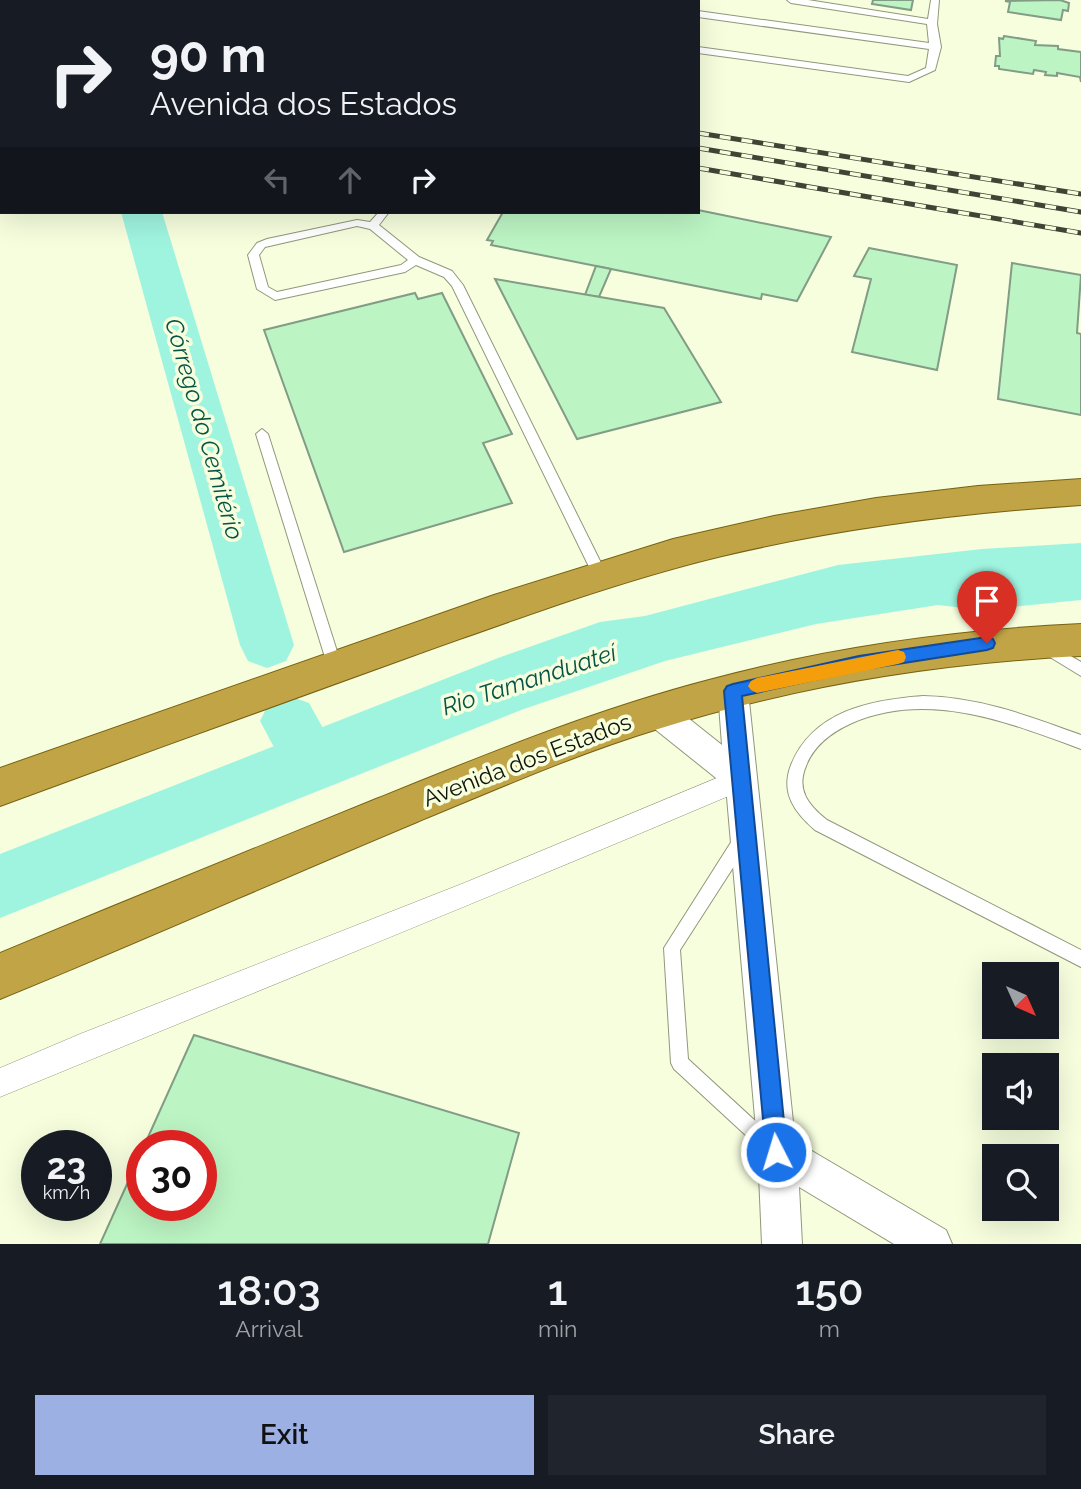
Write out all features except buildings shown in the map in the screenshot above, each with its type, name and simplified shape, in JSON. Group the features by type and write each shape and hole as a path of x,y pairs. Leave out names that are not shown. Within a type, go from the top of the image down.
{"highway":[{"path":"0,788 335,667 600,575 676,553 829,520 981,499 1081,492"},
{"name":"Avenida dos Estados","path":"0,976 439,793 549,749 657,712 733,691 859,663 987,643 1081,640"}],"street":[{"path":"733,691 776,1152 782,1244"},
{"path":"657,712 741,779"},
{"path":"0,1083 80,1048 473,892 741,779"},
{"path":"776,1152 932,1244"}],"lane":[{"path":"791,0 932,22"},
{"path":"700,50 909,79 930,70 936,47 932,22 935,0"},
{"path":"700,14 936,47"},
{"path":"373,226 382,214"},
{"path":"415,260 405,268 282,296 270,295 263,289 253,255 261,245 357,223 373,226 415,260 448,274 457,285 600,575"},
{"path":"262,434 335,667"},
{"path":"1035,641 1081,670"},
{"path":"1081,742 972,708 944,703 922,703 845,717 831,724 806,747 793,783 794,798 802,810 821,825 1081,959"},
{"path":"746,834 672,948 680,1063 776,1152"}],"water":[{"name":"Rio Tamanduateí","path":"1081,543 1081,600 981,610 938,605 816,624 665,661 521,710 0,918 0,854 498,658 600,622 645,616 838,565 982,549"}],"waterway":[{"name":"Córrego do Cemitério","path":"142,214 267,645"},
{"name":"Córrego do Cemitério","path":"289,721 311,759"}],"railway":[{"path":"700,133 1081,194"},
{"path":"700,148 1081,212"},
{"path":"700,168 1081,233"}],"slow traffic":[{"path":"757,686 898,657"}],"route":[{"path":"776,1152 733,691 859,663 987,643"}]}
